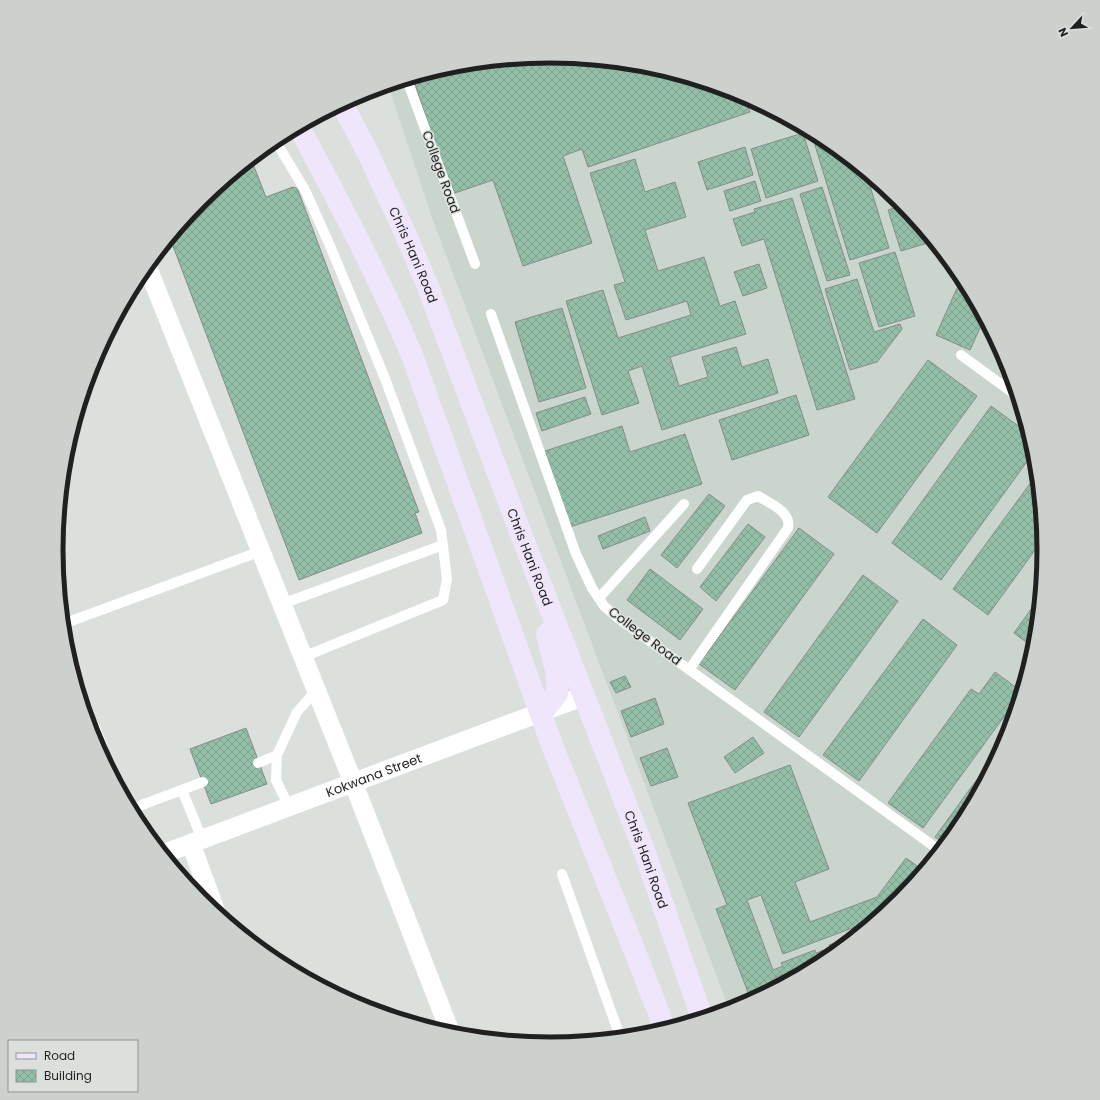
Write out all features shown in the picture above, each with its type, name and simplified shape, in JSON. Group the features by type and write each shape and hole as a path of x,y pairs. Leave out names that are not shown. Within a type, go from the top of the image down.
{"main road":[{"name":"Chris Hani Road","path":"345,109 368,153 428,287 518,526 645,853 700,1013"},
{"path":"302,131 356,234 412,355 540,713 663,1023"},
{"path":"518,526 552,649 557,674 557,694 540,713"}],"street":[{"path":"150,273 353,782 448,1026"},
{"name":"Kokwana Street","path":"169,852 584,696"},
{"path":"196,842 213,900"}],"lane":[{"name":"College Road","path":"409,84 475,264"},
{"path":"278,146 305,190 331,248 386,383 441,530 447,579 443,600 303,657"},
{"name":"College Road","path":"491,314 576,554 592,588 604,606 619,619 689,670 935,847"},
{"path":"961,355 1010,391"},
{"path":"689,670 788,528 789,521 785,514 758,496 747,500 696,569"},
{"path":"599,598 684,504"},
{"path":"282,604 443,545"},
{"path":"68,622 261,551"},
{"path":"289,807 276,780 277,755 297,712 316,690"},
{"path":"258,763 277,755"},
{"path":"136,807 203,782"},
{"path":"182,790 196,842"},
{"path":"562,874 618,1032"}],"shaded area":[{"path":"518,64 582,64 645,72 707,89 765,113 794,128 821,145 871,184 916,229 955,279 972,306 1000,364 1011,393 1028,455 1033,486 1037,550 1033,614 1028,645 1011,707 1000,736 972,794 955,821 916,871 894,894 871,916 821,955 765,987 736,1000 727,1003 432,218 390,90 455,72"}],"building":[{"path":"550,63 582,64 645,72 676,80 707,89 736,100 747,105 750,112 588,167 582,149 563,156 592,243 523,266 493,180 452,194 415,83 455,72 486,67"},
{"path":"802,133 818,181 766,198 751,149"},
{"path":"814,140 869,182 889,248 850,260"},
{"path":"745,147 753,175 707,190 698,162"},
{"path":"635,159 645,192 675,182 686,217 645,230 658,271 704,257 720,306 735,301 746,334 670,357 679,386 708,377 702,357 736,347 742,367 768,359 778,393 662,430 642,366 628,371 639,403 602,415 566,301 603,290 618,338 691,315 687,301 626,320 614,285 625,282 590,173"},
{"path":"253,165 266,197 293,187 298,190 419,512 415,513 422,533 299,580 172,244 206,206 229,184"},
{"path":"755,181 761,201 730,211 724,191"},
{"path":"822,187 850,275 827,281 800,194"},
{"path":"792,198 855,399 817,410 764,239 742,246 733,219 755,212 754,209"},
{"path":"895,208 927,243 901,251 888,210"},
{"path":"895,252 915,316 879,327 859,263"},
{"path":"759,264 767,288 743,296 734,272"},
{"path":"857,279 874,332 900,324 902,329 877,362 850,370 825,289"},
{"path":"959,285 982,324 970,350 936,335"},
{"path":"562,308 586,388 539,402 515,322"},
{"path":"928,360 977,396 877,533 828,497"},
{"path":"796,395 809,435 732,460 719,420"},
{"path":"585,397 591,414 542,431 536,413"},
{"path":"991,406 1021,428 1029,459 941,580 892,543"},
{"path":"622,426 630,452 685,434 702,484 570,527 545,451"},
{"path":"1032,481 1037,547 988,615 953,589"},
{"path":"709,494 725,506 677,568 661,555"},
{"path":"645,517 650,531 603,549 598,536"},
{"path":"748,524 765,537 716,601 700,587"},
{"path":"799,528 834,554 735,690 699,664"},
{"path":"650,569 703,609 680,640 627,600"},
{"path":"863,575 898,601 799,737 764,712"},
{"path":"1034,605 1028,644 1014,633"},
{"path":"923,619 957,645 859,781 823,755"},
{"path":"995,672 1017,688 1011,707 923,828 888,803 971,689 979,694"},
{"path":"625,676 631,687 616,693 610,682"},
{"path":"655,698 664,724 631,737 621,711"},
{"path":"246,728 267,784 211,804 190,749"},
{"path":"753,737 764,753 735,773 724,757"},
{"path":"667,748 678,777 651,786 640,758"},
{"path":"790,765 829,869 795,882 810,922 877,897 906,858 919,867 871,916 852,931 855,927 783,954 761,895 747,900 773,970 783,966 781,963 815,950 816,953 824,950 825,952 793,972 786,975 786,974 776,977 777,981 749,994 716,909 727,905 688,803"},
{"path":"986,767 972,794 955,821 940,841 935,837"},
{"path":"840,941 830,948 829,945"}]}
